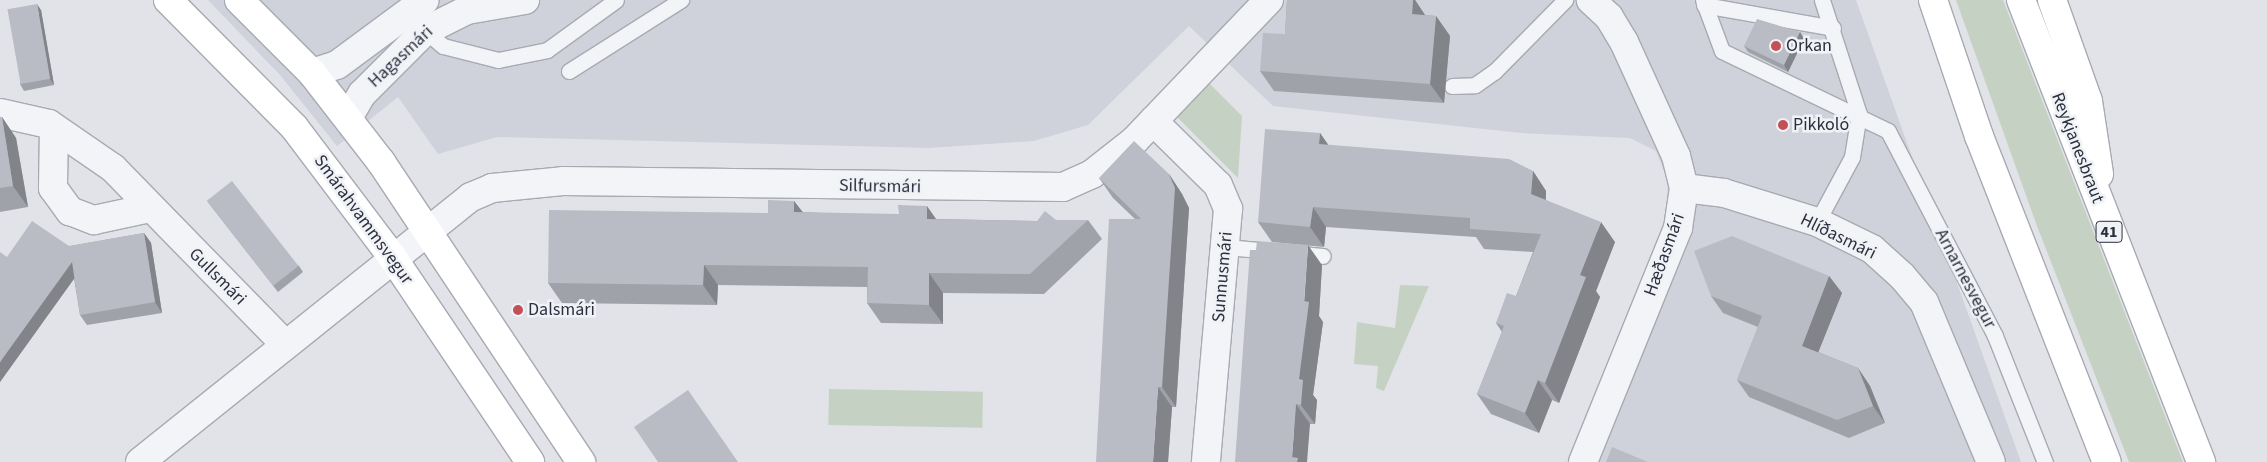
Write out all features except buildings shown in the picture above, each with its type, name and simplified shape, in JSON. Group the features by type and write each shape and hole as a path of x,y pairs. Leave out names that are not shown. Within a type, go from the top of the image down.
{"main road":[{"name":"Smárahvammsvegur","path":"168,0 287,119 393,258 530,462"},
{"path":"239,0 312,73 348,118 429,230 581,462"},
{"path":"1933,0 1983,146 2107,462"},
{"name":"Reykjanesbraut","path":"2021,0 2107,227 2201,462"},
{"path":"2052,0 2088,101 2107,227"}],"street":[{"name":"Hagasmári","path":"312,73 337,65 420,14 467,10 525,0"},
{"name":"Silfursmári","path":"429,230 471,197 492,188 533,182 1063,187 1105,164 1153,121 1270,0"},
{"name":"Hæðasmári","path":"1583,462 1678,228 1684,188 1669,139 1624,42 1600,3"},
{"name":"Hagasmári","path":"348,118 362,94 420,14"},
{"name":"Gullsmári","path":"0,113 54,128 113,168 285,344"},
{"name":"Sunnusmári","path":"1153,121 1223,192 1228,209 1206,462"},
{"path":"54,128 53,188 70,211 94,220 150,208"},
{"name":"Hlíðasmári","path":"1684,188 1724,193 1818,222 1872,249 1924,302 1991,462"},
{"path":"140,462 429,230"}],"lane":[{"path":"420,14 444,46 498,60 547,50 616,0"},
{"path":"569,71 680,0"},
{"path":"1452,86 1475,85 1494,71 1565,0"},
{"path":"1818,222 1852,157 1860,114 1822,0"},
{"path":"1704,2 1832,28"},
{"name":"Arnarnesvegur","path":"1704,2 1722,51 1860,114 1888,131 1995,336 2046,462"},
{"path":"1226,247 1323,256"}],"shaded area":[{"path":"208,0 1856,0 2021,462 1567,462 1666,221 1668,181 1656,151 1630,138 1521,133 1273,106 1189,26 1088,125 1034,141 929,148 497,137 438,154 398,97 337,146 280,75"}],"green space":[{"path":"1956,0 2003,0 2183,462 2129,462 2037,226"},
{"path":"1208,82 1242,116 1238,178 1175,115"},
{"path":"1400,285 1429,286 1384,391 1376,388 1378,366 1354,364 1357,322 1395,328"},
{"path":"829,389 983,392 982,428 828,425"}],"place":[{"name":"Orkan","path":"1776,46"},
{"name":"Pikkoló","path":"1783,125"},
{"name":"Dalsmári","path":"518,310"}]}
